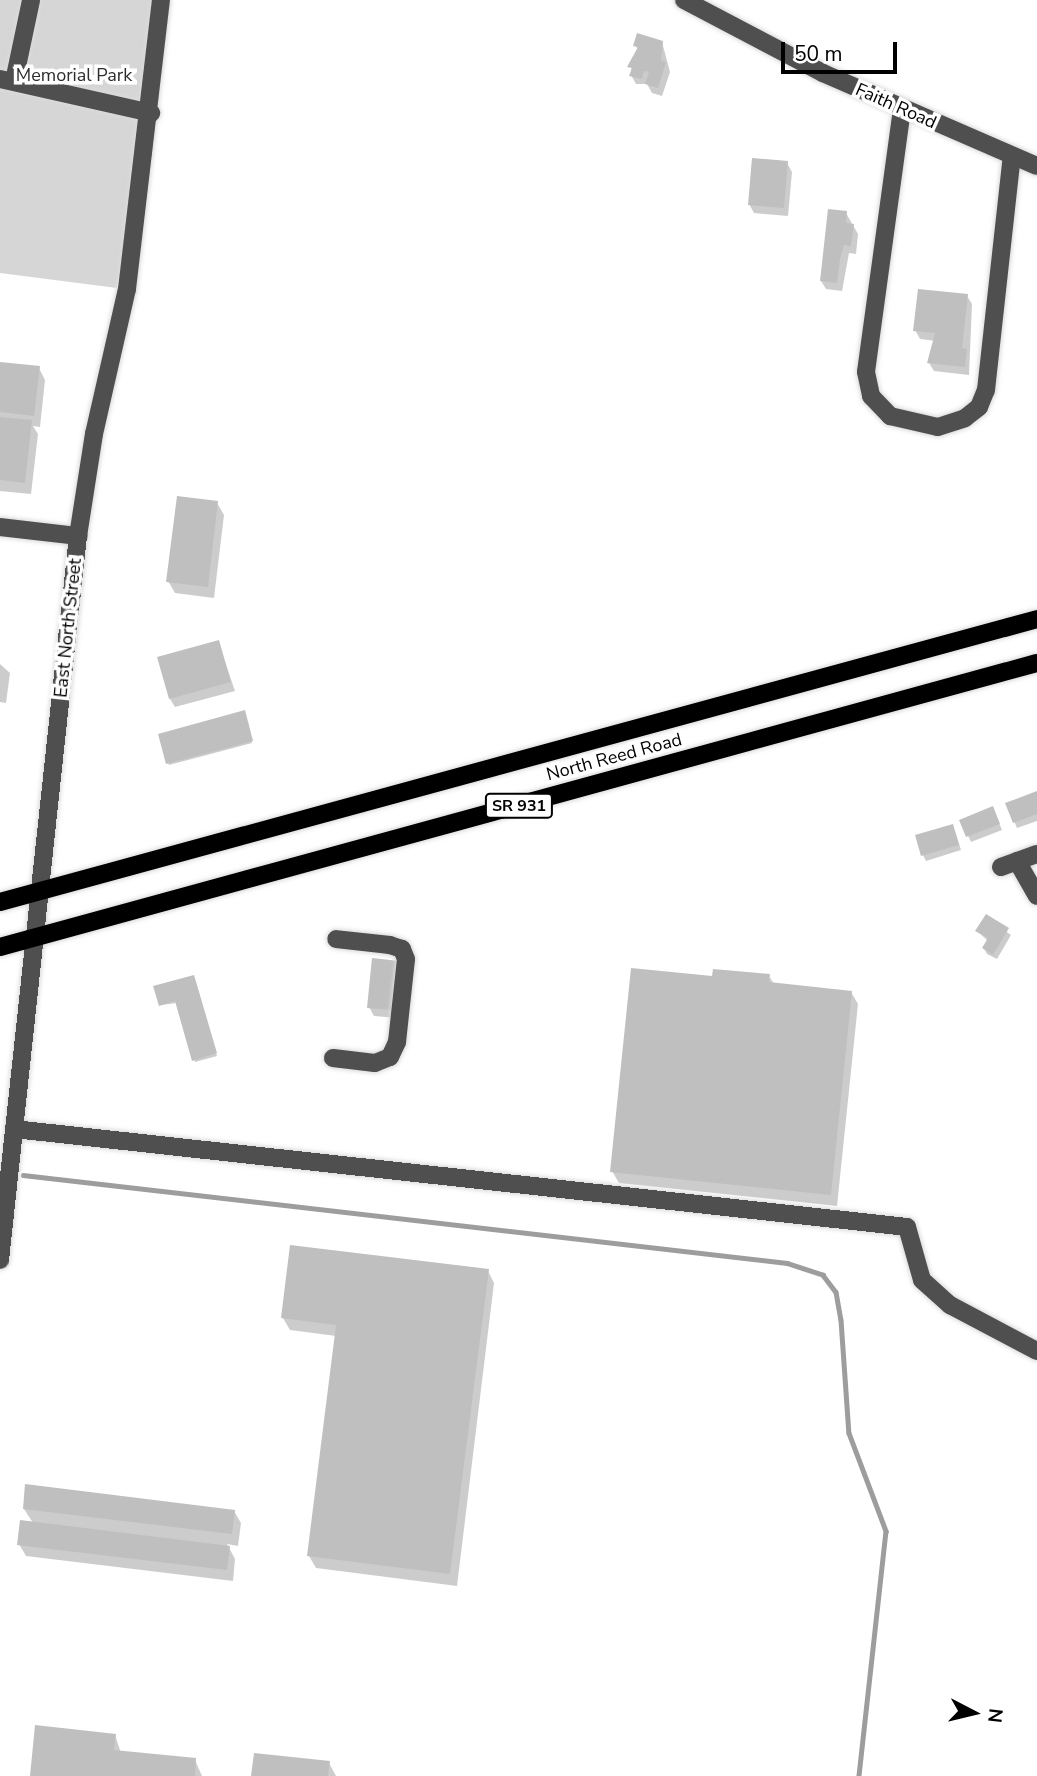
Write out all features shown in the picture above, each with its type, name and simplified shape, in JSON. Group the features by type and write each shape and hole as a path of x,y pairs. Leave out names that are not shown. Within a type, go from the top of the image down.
{"main road":[{"name":"North Reed Road","path":"0,902 1037,619"},
{"name":"North Reed Road","path":"0,947 1037,663"}],"street":[{"path":"31,0 7,80 151,113"},
{"name":"East North Street","path":"0,1260 78,537 94,433 127,289 151,113 161,0"},
{"name":"Faith Road","path":"684,0 902,109 1037,166"},
{"path":"902,109 866,372 871,396 890,416 939,427 965,418 979,407 986,390 1012,156"},
{"path":"0,527 78,537"},
{"path":"1037,854 1009,864 1037,896"},
{"path":"333,1058 375,1063 390,1057 397,1042 406,959 402,949 337,939"},
{"path":"14,1129 907,1227 922,1280 950,1305 1037,1351"}],"green space":[{"name":"Memorial Park","path":"0,0 155,0 145,106 117,288 0,273"}],"building":[{"path":"637,33 663,41 661,61 666,62 658,88 645,84 649,72 644,71 642,79 629,76 632,68 627,67 638,47 633,46"},
{"path":"752,158 788,161 784,208 748,205"},
{"path":"828,209 847,211 846,223 854,224 851,246 844,245 837,283 820,281"},
{"path":"918,289 968,294 962,348 967,349 965,367 927,363 935,333 913,331"},
{"path":"0,362 40,366 34,416 0,412"},
{"path":"0,417 32,420 25,483 0,480"},
{"path":"177,496 218,501 208,587 166,582"},
{"path":"219,640 231,682 169,699 157,657"},
{"path":"245,710 253,741 166,764 158,734"},
{"path":"1037,791 1037,814 1013,823 1005,803"},
{"path":"993,806 1000,824 966,837 959,820"},
{"path":"953,824 959,845 921,856 915,835"},
{"path":"986,914 1009,928 993,955 982,948 988,938 975,931"},
{"path":"372,958 399,961 394,1010 367,1008"},
{"path":"631,968 712,976 713,969 770,974 769,982 852,991 831,1195 610,1172"},
{"path":"194,975 217,1053 192,1061 175,1001 159,1006 153,986"},
{"path":"290,1245 489,1269 450,1574 307,1556 336,1325 281,1318"},
{"path":"25,1484 235,1510 232,1534 23,1509"},
{"path":"20,1520 230,1546 227,1570 17,1545"},
{"path":"35,1725 116,1734 114,1750 196,1758 195,1776 30,1776"},
{"path":"254,1753 330,1761 328,1776 251,1776"}],"waterway":[{"path":"23,1175 787,1263 823,1275 836,1292 841,1320 849,1433 886,1531 859,1776"}]}
